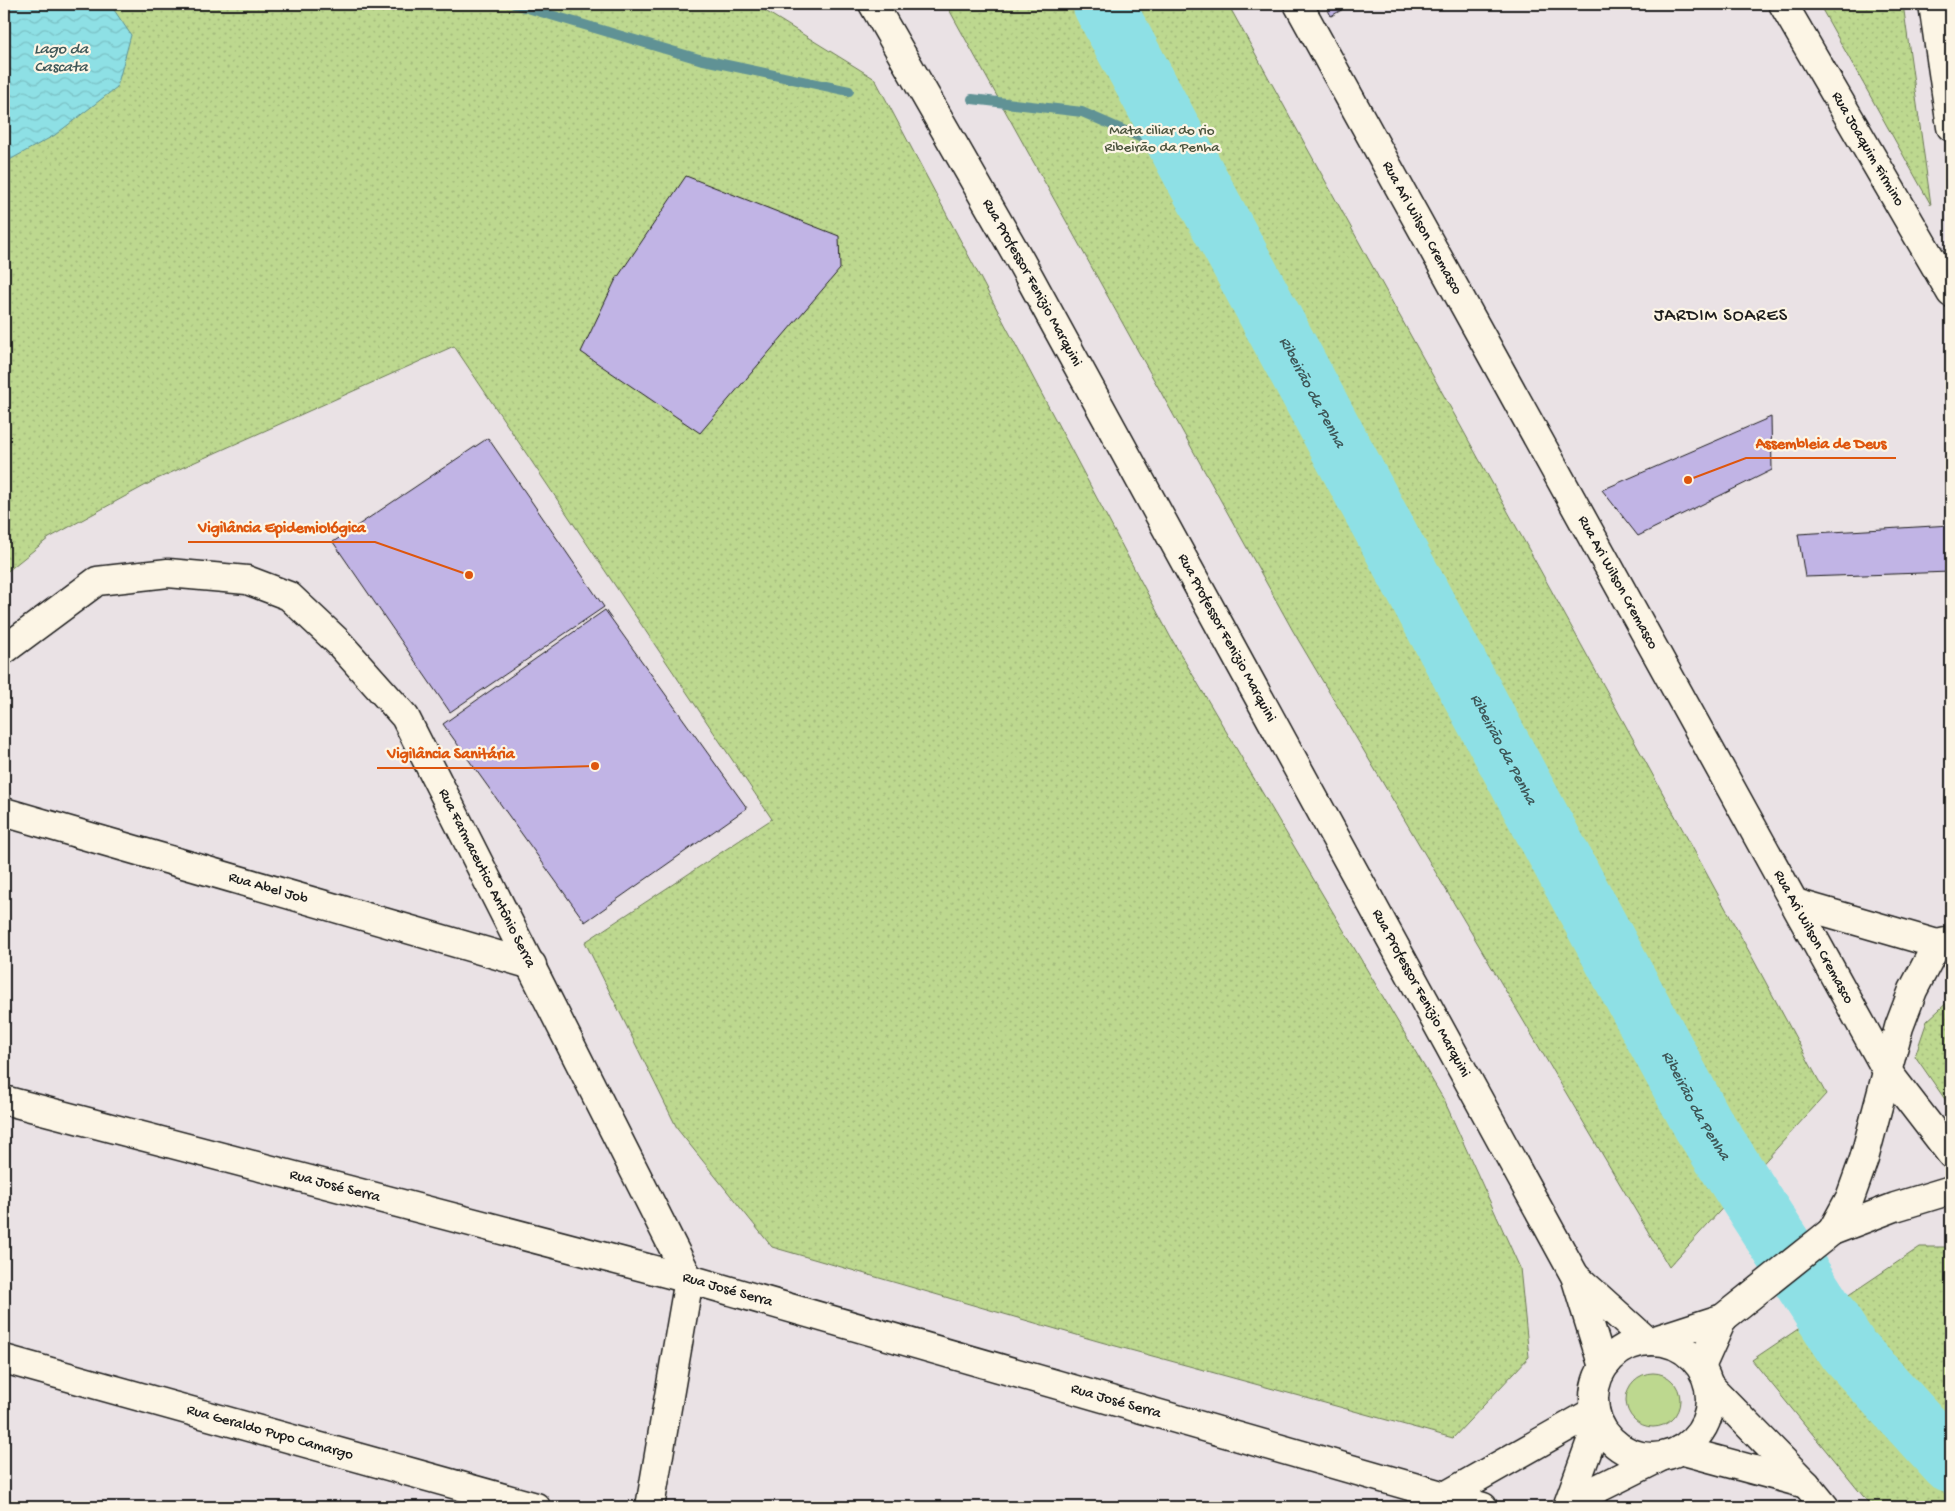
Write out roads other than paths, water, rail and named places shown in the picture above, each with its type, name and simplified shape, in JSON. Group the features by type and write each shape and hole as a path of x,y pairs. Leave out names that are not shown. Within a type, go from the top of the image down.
{"street":[{"name":"Rua Professor Fenizio Marquini","path":"873,4 1021,262 1575,1276"},
{"name":"Rua Ari Wilson Cremasco","path":"1298,4 1888,1071 1951,1154"},
{"name":"Rua Joaquim Firmino","path":"1783,4 1951,294"},
{"path":"1933,4 1951,127"},
{"name":"Rua Farmaceutico Antônio Serra","path":"4,650 97,581 168,573 247,580 289,596 338,642 405,717 690,1279"},
{"name":"Rua Abel Job","path":"4,812 532,965"},
{"path":"1795,903 1944,942 1912,990 1899,1027 1864,1159 1850,1198 1824,1238"},
{"name":"Rua José Serra","path":"4,1100 690,1279 1447,1495 1483,1507"},
{"path":"1568,1505 1597,1417 1595,1385 1603,1367 1616,1353 1633,1344 1649,1341 1733,1311 1824,1238 1895,1207 1951,1190"},
{"path":"1575,1276 1649,1341 1671,1344 1688,1353 1705,1376 1807,1485 1825,1507"},
{"path":"1575,1276 1603,1367"},
{"path":"650,1507 690,1279"},
{"path":"1568,1505 1695,1439 1706,1423 1711,1404 1705,1376 1733,1311"},
{"name":"Rua Geraldo Pupo Camargo","path":"4,1359 536,1507"},
{"path":"1447,1495 1597,1417"},
{"path":"1597,1417 1609,1438 1624,1450 1642,1456 1670,1453 1807,1485"}],"water":[{"name":"Lago da Cascata","path":"4,4 110,4 131,35 117,87 55,135 4,163"}],"waterway":[{"path":"514,4 699,59 849,91"},
{"name":"Ribeirão da Penha","path":"1103,4 1703,1124 1849,1351 1951,1463"},
{"path":"972,99 1082,112 1185,157"}],"place":[{"name":"Assembleia de Deus","path":"1688,480"},
{"name":"Vigilância Epidemiológica","path":"469,575"},
{"name":"Vigilância Sanitária","path":"595,766"}],"district":[{"name":"JARDIM SOARES","path":"1721,316"}],"park label":[{"name":"Mata ciliar do rio Ribeirão da Penha","path":"1162,140"}]}
